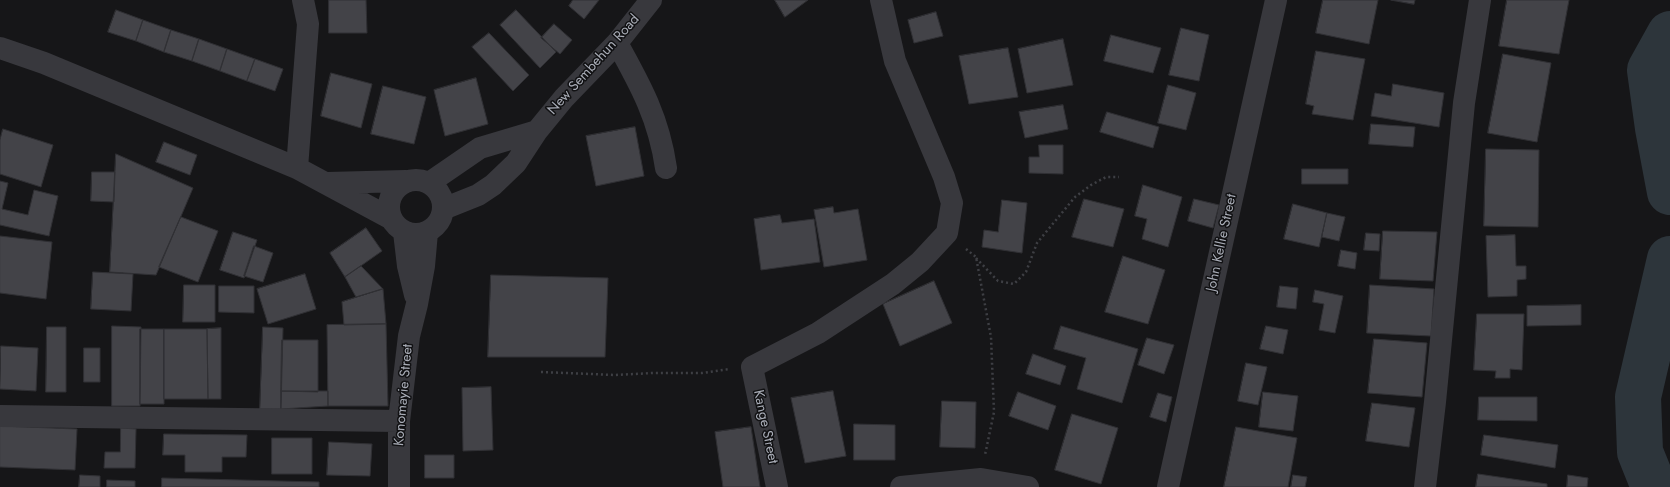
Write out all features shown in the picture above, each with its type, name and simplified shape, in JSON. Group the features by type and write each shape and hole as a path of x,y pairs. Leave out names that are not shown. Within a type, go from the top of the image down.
{"street":[{"path":"297,168 308,24 303,0"},
{"name":"New Sembehun Road","path":"443,209 478,195 493,185 516,163 537,131 564,98 617,43 651,0"},
{"path":"752,367 818,333 893,284 920,262 947,233 952,203 944,177 895,61 882,0"},
{"name":"John Kellie Street","path":"1168,487 1276,0"},
{"path":"1425,487 1436,394 1464,103 1480,0"},
{"path":"617,43 646,95 662,142 666,168"},
{"path":"0,48 44,63 297,168 327,183 412,234 427,232 441,219 443,209 442,199 437,189 429,182 418,179 406,181 327,183"},
{"path":"429,182 480,148 537,131"},
{"path":"397,225 388,209 392,192 398,185 406,181"},
{"name":"Konomayie Street","path":"397,225 417,304"},
{"name":"Konomayie Street","path":"399,487 399,421 409,336 424,266 427,232"},
{"name":"Kange Street","path":"752,367 777,487"},
{"path":"0,416 399,421"},
{"path":"901,487 981,479 1028,487"}],"path":[{"path":"947,233 976,257 998,280 1014,284 1026,272 1037,243 1075,197 1091,185 1106,178 1118,178"},
{"path":"976,257 991,337 994,412 981,479"},
{"path":"540,372 615,375 702,373 752,367"}],"building":[{"path":"329,0 366,0 367,33 329,33"},
{"path":"573,0 599,0 584,19 569,6"},
{"path":"775,0 808,0 785,17"},
{"path":"1323,0 1378,0 1369,44 1316,33"},
{"path":"1391,0 1415,0 1414,4"},
{"path":"1507,0 1569,0 1559,54 1499,46"},
{"path":"116,10 143,20 136,41 108,32"},
{"path":"516,10 556,52 540,68 500,25"},
{"path":"936,12 943,36 914,43 908,20"},
{"path":"143,20 171,30 164,52 136,41"},
{"path":"554,24 572,40 560,54 541,38"},
{"path":"1181,28 1209,35 1199,81 1169,75"},
{"path":"171,30 199,39 192,61 164,52"},
{"path":"489,33 529,75 513,91 472,47"},
{"path":"1111,35 1161,48 1153,73 1104,61"},
{"path":"199,39 227,49 220,71 192,61"},
{"path":"1063,39 1073,85 1027,93 1018,49"},
{"path":"1008,48 1018,97 969,104 959,56"},
{"path":"227,49 255,59 247,81 220,71"},
{"path":"1316,51 1365,59 1353,120 1312,114 1314,106 1306,104"},
{"path":"1503,54 1551,63 1537,142 1488,133"},
{"path":"255,59 283,69 275,91 247,81"},
{"path":"331,73 372,84 361,128 321,116"},
{"path":"476,78 488,124 445,136 434,90"},
{"path":"1393,84 1444,93 1439,127 1371,116 1375,93 1391,96"},
{"path":"1168,85 1196,93 1186,130 1158,123"},
{"path":"383,86 426,97 414,144 371,134"},
{"path":"1063,105 1068,129 1025,138 1019,112"},
{"path":"1107,112 1159,127 1153,148 1100,132"},
{"path":"1371,124 1415,127 1413,147 1369,144"},
{"path":"635,127 644,176 596,186 586,136"},
{"path":"3,129 53,145 41,187 0,174 0,140"},
{"path":"164,142 197,155 190,175 156,162"},
{"path":"1039,145 1063,145 1063,174 1029,173 1029,157 1039,157"},
{"path":"1486,149 1539,150 1538,227 1484,226"},
{"path":"116,154 193,188 156,275 110,272"},
{"path":"1302,169 1348,169 1348,184 1302,184"},
{"path":"92,172 115,172 114,202 91,201"},
{"path":"0,181 8,183 2,209 28,215 34,190 58,196 49,236 0,225"},
{"path":"1143,185 1182,197 1168,247 1142,239 1147,219 1135,216"},
{"path":"1084,199 1124,209 1113,247 1072,237"},
{"path":"1194,199 1219,205 1213,228 1188,221"},
{"path":"1002,200 1027,203 1022,253 982,247 984,230 998,232"},
{"path":"1293,204 1327,213 1319,247 1284,239"},
{"path":"833,207 834,213 858,209 867,260 824,267 814,210"},
{"path":"1327,213 1345,217 1339,241 1322,237"},
{"path":"780,215 782,223 814,219 820,262 761,270 754,219"},
{"path":"181,217 218,231 198,282 159,267"},
{"path":"366,228 382,251 345,277 330,253"},
{"path":"1383,231 1437,232 1433,281 1380,279"},
{"path":"233,232 257,240 244,278 220,270"},
{"path":"1366,233 1380,234 1379,251 1364,250"},
{"path":"1515,235 1516,266 1526,266 1526,279 1517,280 1517,296 1488,297 1486,236"},
{"path":"0,236 52,242 46,299 0,293"},
{"path":"254,246 273,253 263,282 244,276"},
{"path":"1341,250 1357,253 1355,269 1338,266"},
{"path":"1123,256 1165,270 1148,324 1105,312"},
{"path":"361,266 383,289 356,297 345,277"},
{"path":"93,272 133,274 131,311 91,309"},
{"path":"305,274 316,309 268,324 257,289"},
{"path":"491,275 608,278 605,357 488,357"},
{"path":"934,281 952,323 900,346 883,304"},
{"path":"184,285 215,285 215,322 183,322"},
{"path":"1370,285 1434,289 1431,336 1367,333"},
{"path":"219,286 254,286 254,313 219,312"},
{"path":"1280,286 1298,288 1296,309 1277,307"},
{"path":"383,289 386,324 344,325 342,302"},
{"path":"1315,290 1343,296 1335,333 1319,330 1324,304 1313,302"},
{"path":"1581,305 1581,325 1527,326 1527,306"},
{"path":"1477,314 1524,314 1522,370 1510,369 1510,378 1495,378 1496,371 1474,370"},
{"path":"386,324 388,406 328,406 327,325"},
{"path":"112,326 141,327 140,406 112,406"},
{"path":"1061,326 1138,349 1122,403 1077,389 1086,358 1054,349"},
{"path":"1266,326 1288,330 1283,354 1260,349"},
{"path":"47,327 66,327 66,392 46,392"},
{"path":"263,327 283,328 281,409 260,409"},
{"path":"221,328 221,399 208,399 207,329"},
{"path":"140,329 164,329 164,404 140,404"},
{"path":"164,329 207,329 208,399 164,399"},
{"path":"1147,338 1174,345 1164,374 1138,365"},
{"path":"1374,339 1427,343 1422,397 1368,393"},
{"path":"282,340 318,340 318,392 281,391"},
{"path":"1,346 38,348 36,391 0,389"},
{"path":"84,348 100,348 100,382 84,382"},
{"path":"1033,354 1066,366 1060,385 1026,374"},
{"path":"1246,363 1267,367 1258,405 1238,401"},
{"path":"491,387 493,450 463,451 462,388"},
{"path":"281,391 328,391 328,406 281,409"},
{"path":"833,391 846,456 805,463 791,398"},
{"path":"1018,392 1056,406 1048,430 1009,416"},
{"path":"1263,392 1298,396 1293,431 1259,427"},
{"path":"1158,393 1172,397 1166,422 1150,417"},
{"path":"1479,397 1537,397 1537,421 1478,420"},
{"path":"942,401 976,402 975,448 940,447"},
{"path":"1372,403 1415,408 1409,447 1366,441"},
{"path":"1072,414 1118,428 1101,484 1055,470"},
{"path":"854,424 895,425 895,460 854,460"},
{"path":"0,426 77,429 75,470 0,467"},
{"path":"751,427 760,487 723,487 715,432"},
{"path":"1236,427 1297,438 1288,487 1224,487"},
{"path":"121,428 136,429 135,468 104,468 105,452 120,452"},
{"path":"164,434 247,435 246,457 222,457 222,472 185,472 185,455 163,455"},
{"path":"1484,435 1558,445 1555,468 1481,455"},
{"path":"272,438 312,438 312,474 272,474"},
{"path":"329,442 372,444 370,476 327,475"},
{"path":"425,455 454,455 454,478 425,478"},
{"path":"1478,474 1547,484 1547,487 1476,487"},
{"path":"80,475 100,476 100,487 79,487"},
{"path":"1293,475 1307,477 1305,487 1291,487"},
{"path":"1568,475 1588,478 1587,487 1567,487"},
{"path":"162,478 319,482 319,487 162,487"},
{"path":"107,480 135,481 135,487 107,487"}],"waterway":[{"path":"1670,34 1650,70 1658,128 1670,192"},
{"path":"1654,487 1640,452 1638,397 1670,259"}]}
